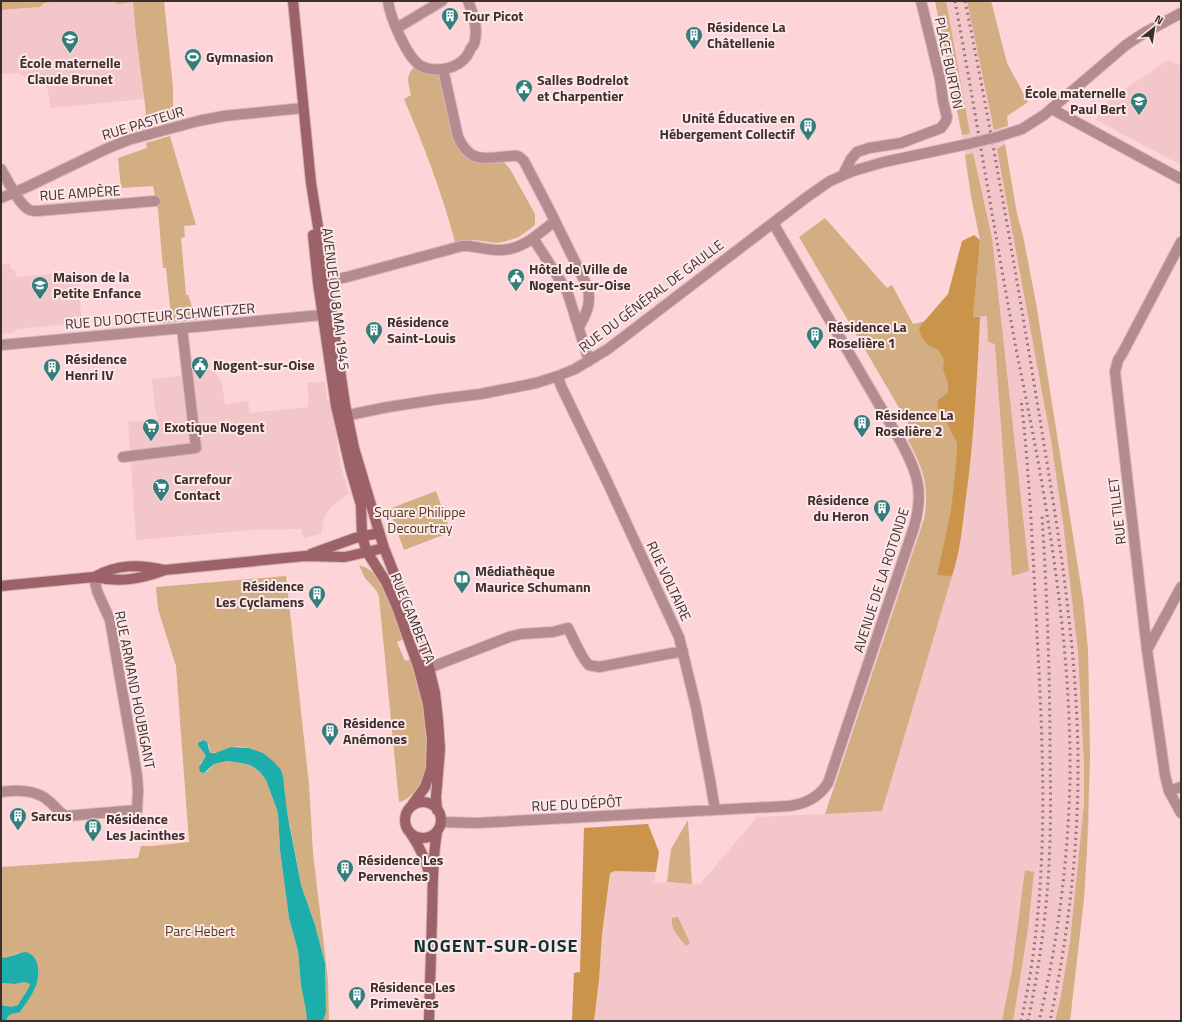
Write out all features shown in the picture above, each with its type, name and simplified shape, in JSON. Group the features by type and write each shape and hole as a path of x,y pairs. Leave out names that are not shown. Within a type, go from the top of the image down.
{"main road":[{"name":"AVENUE DU 8 MAI 1945","path":"293,1 322,282 343,417"},
{"name":"AVENUE DU 8 MAI 1945","path":"322,282 322,315 343,417"},
{"name":"RUE GAMBETTA","path":"343,417 354,448 384,548 422,644 435,693 440,761 436,797 437,810"},
{"name":"RUE GAMBETTA","path":"343,417 350,467 361,505 362,537 367,552 386,582 397,607 418,666 428,704 432,740 431,769 425,787 412,805"},
{"path":"305,556 362,537 379,533"},
{"path":"1,586 94,578 120,581 149,576 165,570 305,556 340,557 384,548"},
{"path":"429,1021 433,860 440,814 433,806 426,802 417,803 412,805 406,812 404,820 406,828 420,848 427,864 432,885"},
{"path":"411,834 419,838 424,838 432,835 439,827"}],"street":[{"path":"388,1 389,9 397,28 405,46 414,60 421,66 433,70 453,66 462,61 475,41 474,21 468,1"},
{"path":"397,28 442,1"},
{"name":"PLACE BURTON","path":"843,175 854,156 862,150 901,143 941,128 946,122 947,117 940,79 921,1"},
{"name":"RUE DU GÉNÉRAL DE GAULLE","path":"343,417 388,407 504,390 536,383 558,376 590,361 822,186 853,171 884,162 997,138 1030,125 1052,109 1126,45 1144,33 1181,13"},
{"path":"443,69 460,143 476,158 487,159 516,156 520,157 524,161 588,288 590,301 589,306 579,327"},
{"name":"RUE PASTEUR","path":"1,198 128,140 198,121 224,116 303,108"},
{"path":"1052,109 1181,179"},
{"name":"RUE AMPÈRE","path":"1,169 23,205 31,210 37,211 155,201"},
{"path":"322,282 347,277 456,247 468,246 502,250 516,248 533,238 555,221"},
{"name":"AVENUE DE LA ROTONDE","path":"715,810 796,805 816,797 825,788 831,776 919,509 918,482 911,459 773,223"},
{"path":"533,238 567,291 590,361"},
{"name":"RUE TILLET","path":"1181,242 1118,360 1115,372 1147,650 1165,775 1169,791 1181,813"},
{"name":"RUE DU DOCTEUR SCHWEITZER","path":"1,345 322,315"},
{"path":"123,457 196,448 182,328"},
{"name":"RUE VOLTAIRE","path":"558,376 679,637 703,742 715,810"},
{"name":"RUE ARMAND HOUBIGANT","path":"1,792 19,791 35,793 49,801 66,816 136,810 138,791 137,776 110,620 97,590 94,578"},
{"path":"1147,650 1181,587"},
{"path":"429,668 509,637 521,634 553,632 568,628 589,665 599,667 683,651"},
{"path":"1169,791 1181,787"},
{"name":"RUE DU DÉPÔT","path":"439,827 476,823 715,810"}],"shaded area":[{"name":"École maternelle Claude Brunet","path":"62,1 116,1 117,4 133,2 144,99 51,108 47,87 17,73 1,74 1,10 40,7 44,3"},
{"path":"935,1 991,1 1007,63 1028,102 1007,116 1008,126 1002,127 1017,214 1023,236 1036,303 1083,599 1088,650 1090,756 1089,823 1070,1021 572,1021 574,973 580,972 584,828 648,824 659,852 654,882 700,884 757,817 882,811 980,240 971,196 962,135"},
{"name":"École maternelle Paul Bert","path":"1168,60 1181,66 1181,165 1096,120 1103,107 1110,99"},
{"path":"974,235 980,240 973,317 980,317 971,458 962,532 955,567 952,576 937,575 951,511 957,443 937,406 938,400 948,393 948,383 943,369 944,360 938,349 929,346 922,338 919,330 921,325 948,294 962,241"},
{"name":"Maison de la Petite Enfance","path":"10,263 11,270 15,270 16,277 73,272 73,277 77,277 82,323 17,329 13,333 1,334 1,265"},
{"path":"214,370 222,383 225,404 248,401 250,413 308,407 309,402 307,383 325,382 327,400 331,402 341,467 349,494 332,506 324,517 321,534 303,538 301,529 253,530 136,540 128,422 158,420 154,401 152,379"},
{"path":"648,824 659,852 656,872 615,871 610,873 602,934 599,980 594,1021 572,1021 574,973 580,972 584,828"}],"green space":[{"path":"1,1 62,1 44,3 40,7 1,10"},
{"path":"116,1 164,1 173,87 173,117 147,125 144,117 146,113 133,2 117,4"},
{"path":"935,1 946,1 970,134 962,135"},
{"path":"967,1 991,1 1007,63 1028,102 1007,116 1008,126 994,130"},
{"path":"417,63 443,69 458,137 468,152 499,157 510,169 535,214 535,225 519,237 497,243 474,240 455,242 432,170 404,99 411,95 408,78 409,74"},
{"path":"170,136 196,225 184,226 185,237 181,238 186,295 188,295 197,320 164,323 162,321 162,317 171,316 166,268 163,268 158,210 153,186 121,188 118,158 147,148 146,143"},
{"path":"1005,144 1017,214 1023,236 1036,303 1083,599 1088,650 1090,756 1087,852 1084,899 1070,1021 1055,1021 1060,1001 1070,941 1084,805 1084,763 1078,652 1063,522 1051,440 997,149"},
{"path":"973,153 992,238 1029,571 1012,576 995,344 988,342 987,316 973,317 980,240 971,196 965,155"},
{"path":"825,218 887,288 892,285 913,324 962,313 956,530 952,576 882,811 825,814 924,519 926,507 926,487 918,460 908,440 915,435 799,237"},
{"name":"Square Philippe Decourtray","path":"436,491 451,532 404,550 389,509"},
{"path":"359,565 369,569 377,576 389,596 404,639 397,642 405,661 411,659 426,722 428,755 426,771 419,788 406,799 399,802 379,597 376,590 365,578"},
{"name":"Parc Hebert","path":"286,576 309,784 313,853 328,980 329,1021 323,1021 326,1012 325,963 315,925 301,885 290,825 273,761 258,751 246,747 228,748 210,753 209,745 203,740 200,741 200,748 206,756 200,764 200,772 204,773 214,764 227,761 250,765 260,772 266,780 276,807 278,813 280,850 289,918 298,951 301,985 307,1021 6,1021 8,1016 22,1010 36,985 39,973 38,965 34,957 18,953 6,958 1,958 1,867 138,858 141,846 189,842 176,666 158,609 156,587"},
{"path":"688,820 692,884 667,882 671,849"},
{"path":"1025,870 1034,872 1028,929 1013,1021 1002,1021 1012,970"},
{"path":"678,917 690,943 686,946 672,926 672,918"},
{"path":"25,982 30,984 18,1005 11,1007 1,1005 1,983 15,984"}],"water":[{"path":"203,740 207,742 210,753 215,753 231,747 249,748 263,753 281,770 287,812 301,885 315,925 325,963 326,1012 323,1021 307,1021 301,985 298,951 289,918 280,850 278,813 266,780 260,772 250,765 227,761 214,764 204,773 200,772 199,767 206,756 198,743"},
{"path":"26,952 33,956 37,963 37,983 20,1012 10,1015 6,1021 1,1021 1,1005 11,1007 18,1005 30,984 25,982 15,984 1,983 1,958"}],"railway":[{"path":"955,1 1007,300 1042,483 1054,558 1065,653 1070,748 1067,841 1057,931 1039,1021"},
{"path":"965,1 984,96 1034,383 1063,568 1073,661 1078,754 1075,854 1063,955 1050,1021"},
{"path":"1021,399 1033,546 1043,780 1041,877 1037,925 1021,1021"},
{"path":"1028,1021 1043,934 1050,848 1049,664 1042,516"}],"place":[{"name":"Tour Picot","path":"450,31"},
{"name":"Résidence La Châtellenie","path":"694,50"},
{"name":"École maternelle Claude Brunet","path":"70,54"},
{"name":"Gymnasion","path":"193,72"},
{"name":"Salles Bodrelot et Charpentier","path":"524,103"},
{"name":"École maternelle Paul Bert","path":"1139,116"},
{"name":"Unité Éducative en Hébergement Collectif","path":"808,141"},
{"name":"Hôtel de Ville de Nogent-sur-Oise","path":"516,292"},
{"name":"Maison de la Petite Enfance","path":"40,300"},
{"name":"Résidence Saint-Louis","path":"374,345"},
{"name":"Résidence La Roselière 1","path":"815,350"},
{"name":"Nogent-sur-Oise","path":"200,380"},
{"name":"Résidence Henri IV","path":"52,382"},
{"name":"Résidence La Roselière 2","path":"862,438"},
{"name":"Exotique Nogent","path":"151,442"},
{"name":"Carrefour Contact","path":"161,502"},
{"name":"Résidence du Heron","path":"882,523"},
{"name":"Médiathèque Maurice Schumann","path":"462,594"},
{"name":"Résidence Les Cyclamens","path":"317,609"},
{"name":"Résidence Anémones","path":"330,746"},
{"name":"Sarcus","path":"18,831"},
{"name":"Résidence Les Jacinthes","path":"93,842"},
{"name":"Résidence Les Pervenches","path":"345,883"},
{"name":"Résidence Les Primevères","path":"357,1010"}],"district":[{"name":"NOGENT-SUR-OISE","path":"496,946"}]}
